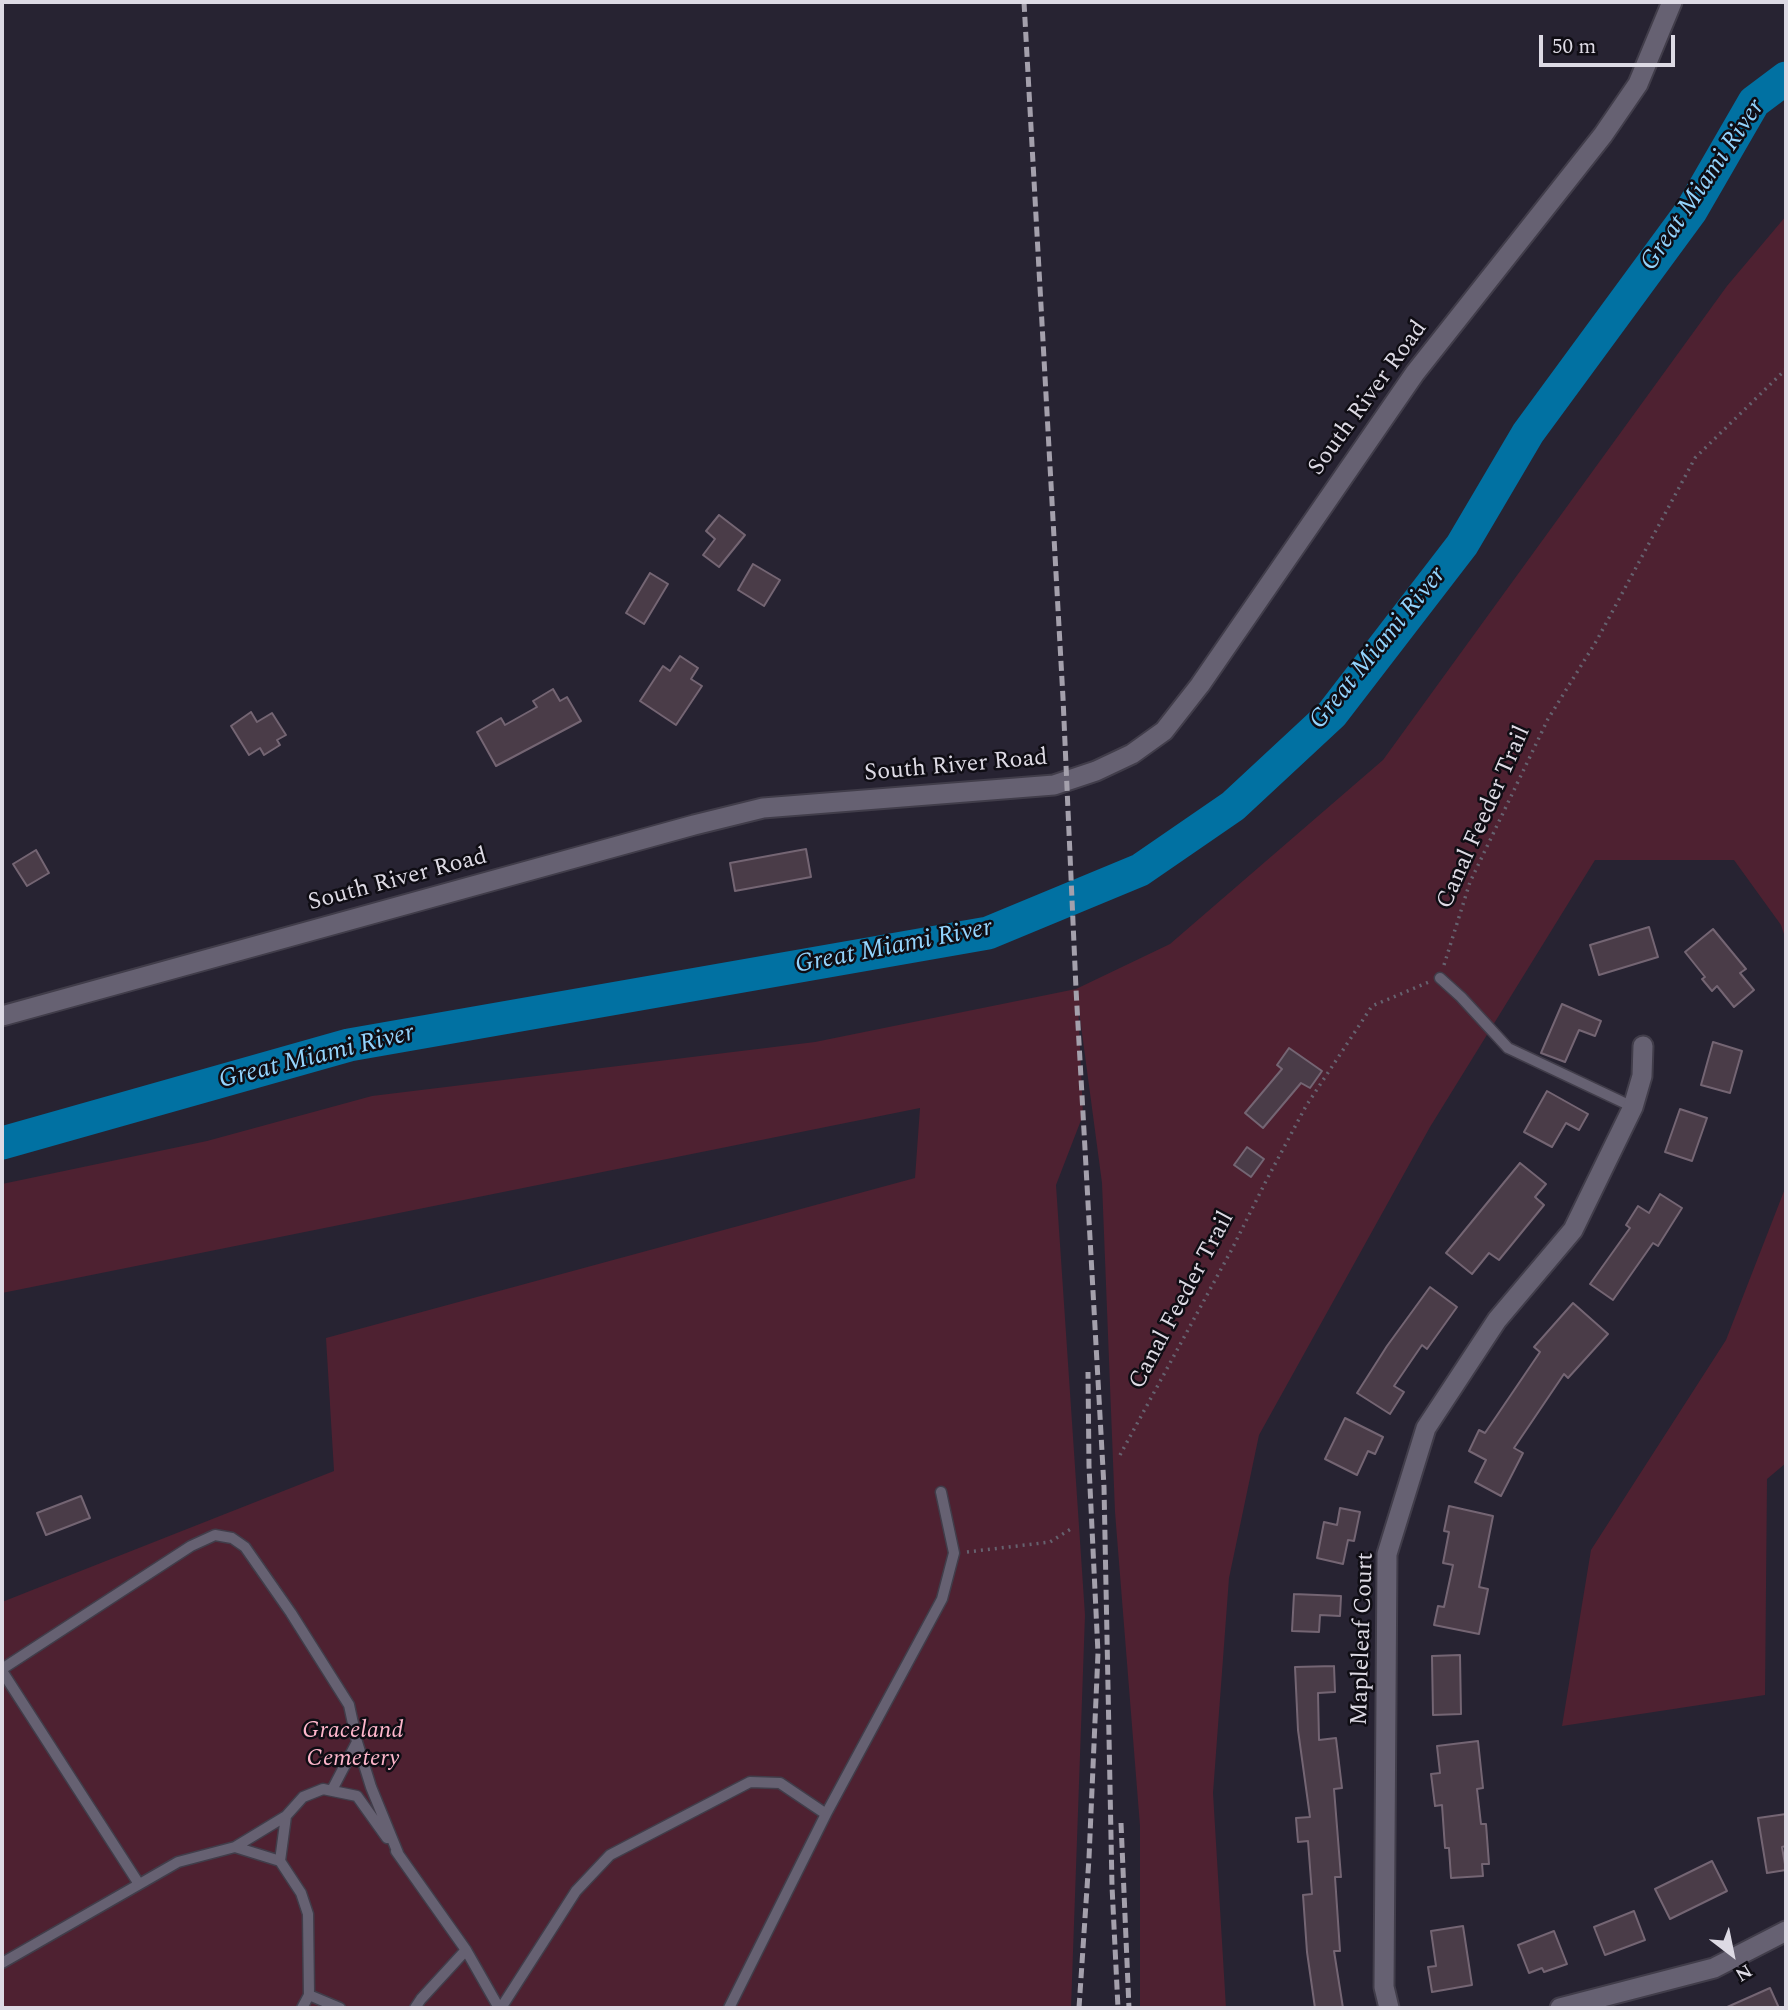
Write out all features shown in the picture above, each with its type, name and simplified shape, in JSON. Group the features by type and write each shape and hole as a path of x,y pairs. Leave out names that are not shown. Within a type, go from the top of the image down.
{"street":[{"name":"South River Road","path":"2,1016 680,828 763,808 1054,785 1096,772 1132,754 1164,731 1200,685 1415,373 1603,135 1638,84 1672,2"},
{"name":"Mapleleaf Court","path":"1389,2008 1384,1987 1387,1554 1426,1428 1497,1320 1573,1230 1633,1107 1642,1076 1643,1045"},
{"path":"1560,2008 1714,1968 1786,1931"}],"lane":[{"path":"1440,978 1508,1048 1633,1107"},
{"path":"729,2008 827,1814 942,1599 954,1553 941,1492"},
{"path":"139,1884 2,1670 191,1546 215,1535 232,1538 245,1547 349,1705 371,1787 398,1853"},
{"path":"332,1790 357,1742"},
{"path":"2,1963 178,1862 235,1847 286,1816 303,1797 323,1788 357,1796 466,1950 500,2008 576,1891 610,1855 750,1782 780,1783 827,1814"},
{"path":"280,1861 286,1816"},
{"path":"235,1847 280,1861 301,1893 308,1914 309,1995 302,2008"},
{"path":"415,2008 466,1950"},
{"path":"309,1995 340,2008"}],"path":[{"name":"Canal Feeder Trail","path":"1120,1455 1306,1106 1372,1006 1440,978 1470,882 1548,719 1597,640 1695,458 1786,369"},
{"path":"954,1553 1050,1542 1074,1527"}],"green space":[{"name":"Graceland Cemetery","path":"1786,216 1786,940 1781,925 1734,860 1595,860 1430,1127 1259,1435 1229,1578 1213,1793 1226,2008 1140,2008 1140,1826 1115,1512 1102,1183 1078,1003 1083,1115 1056,1185 1085,1615 1071,2008 2,2008 2,1602 334,1471 326,1338 915,1178 920,1108 2,1293 2,1184 207,1141 372,1096 815,1042 1076,989 1170,944 1383,760 1727,286"},
{"path":"1786,1186 1786,1463 1767,1479 1765,1695 1562,1726 1591,1550 1726,1340"}],"building":[{"path":"719,515 745,535 719,567 703,555 715,539 706,531"},
{"path":"753,564 780,580 764,606 738,590"},
{"path":"650,573 668,584 644,624 626,613"},
{"path":"680,656 698,668 691,679 702,686 676,725 640,701 663,666 670,671"},
{"path":"553,689 560,701 567,697 581,721 496,766 477,732 501,718 505,725 537,707 533,701"},
{"path":"251,712 257,722 272,713 286,735 277,740 280,745 264,755 260,748 249,755 231,726"},
{"path":"806,849 811,877 735,891 730,863"},
{"path":"36,850 49,873 27,886 13,864"},
{"path":"1649,927 1658,957 1599,975 1590,945"},
{"path":"1713,929 1746,969 1740,973 1754,990 1734,1007 1717,986 1712,991 1702,979 1705,977 1685,952"},
{"path":"1562,1004 1601,1021 1595,1036 1579,1030 1565,1062 1541,1053"},
{"path":"1713,1042 1742,1051 1730,1093 1701,1085"},
{"path":"1289,1048 1322,1071 1310,1088 1301,1083 1263,1128 1245,1113 1282,1069 1277,1065"},
{"path":"1547,1091 1588,1114 1579,1130 1566,1123 1552,1147 1524,1132"},
{"path":"1680,1109 1707,1118 1692,1161 1665,1152"},
{"path":"1247,1147 1264,1159 1251,1177 1234,1165"},
{"path":"1520,1163 1546,1184 1535,1197 1544,1205 1499,1260 1489,1253 1472,1274 1446,1253"},
{"path":"1660,1194 1682,1208 1658,1246 1653,1243 1613,1300 1590,1284 1630,1228 1626,1225 1638,1206 1649,1213"},
{"path":"1430,1287 1457,1307 1427,1349 1422,1345 1394,1386 1404,1392 1390,1414 1357,1393"},
{"path":"1573,1303 1608,1334 1568,1378 1564,1374 1514,1448 1523,1453 1501,1496 1475,1482 1486,1460 1469,1451 1479,1430 1485,1433 1540,1352 1534,1347"},
{"path":"1345,1418 1383,1437 1375,1454 1368,1451 1357,1475 1325,1459"},
{"path":"81,1496 90,1518 46,1535 37,1513"},
{"path":"1449,1506 1493,1516 1479,1587 1488,1589 1479,1634 1434,1625 1438,1606 1444,1607 1453,1565 1443,1563 1449,1532 1444,1531"},
{"path":"1340,1508 1360,1512 1354,1541 1348,1540 1343,1564 1317,1558 1324,1522 1337,1525"},
{"path":"1294,1594 1341,1596 1340,1616 1320,1615 1319,1632 1292,1631"},
{"path":"1460,1655 1461,1714 1433,1715 1432,1656"},
{"path":"1334,1666 1335,1692 1318,1693 1319,1740 1336,1738 1342,1788 1334,1789 1341,1877 1335,1877 1340,1951 1334,1951 1343,2008 1315,2008 1303,1895 1312,1894 1308,1841 1298,1842 1296,1818 1310,1817 1298,1730 1295,1667"},
{"path":"1478,1741 1483,1788 1477,1789 1481,1824 1486,1824 1489,1864 1482,1864 1483,1876 1451,1878 1449,1848 1445,1848 1442,1805 1435,1806 1431,1774 1440,1773 1437,1746"},
{"path":"1786,1814 1786,1846 1782,1847 1786,1870 1767,1873 1758,1818"},
{"path":"1712,1861 1727,1891 1670,1919 1655,1889"},
{"path":"1634,1911 1645,1940 1605,1955 1594,1927"},
{"path":"1463,1926 1472,1985 1432,1992 1428,1967 1436,1966 1431,1931"},
{"path":"1554,1931 1567,1964 1544,1972 1542,1968 1529,1973 1518,1945"},
{"path":"1770,1988 1779,2008 1725,2008"}],"waterway":[{"name":"Great Miami River","path":"2,1143 349,1045 988,933 1140,870 1233,806 1332,714 1462,545 1528,433 1691,211 1754,102 1786,78"}],"railway":[{"path":"1024,2 1104,1487 1112,1886 1118,2008"},
{"path":"1079,2008 1098,1653 1089,1466 1088,1372"},
{"path":"1121,1823 1129,2008"}]}
